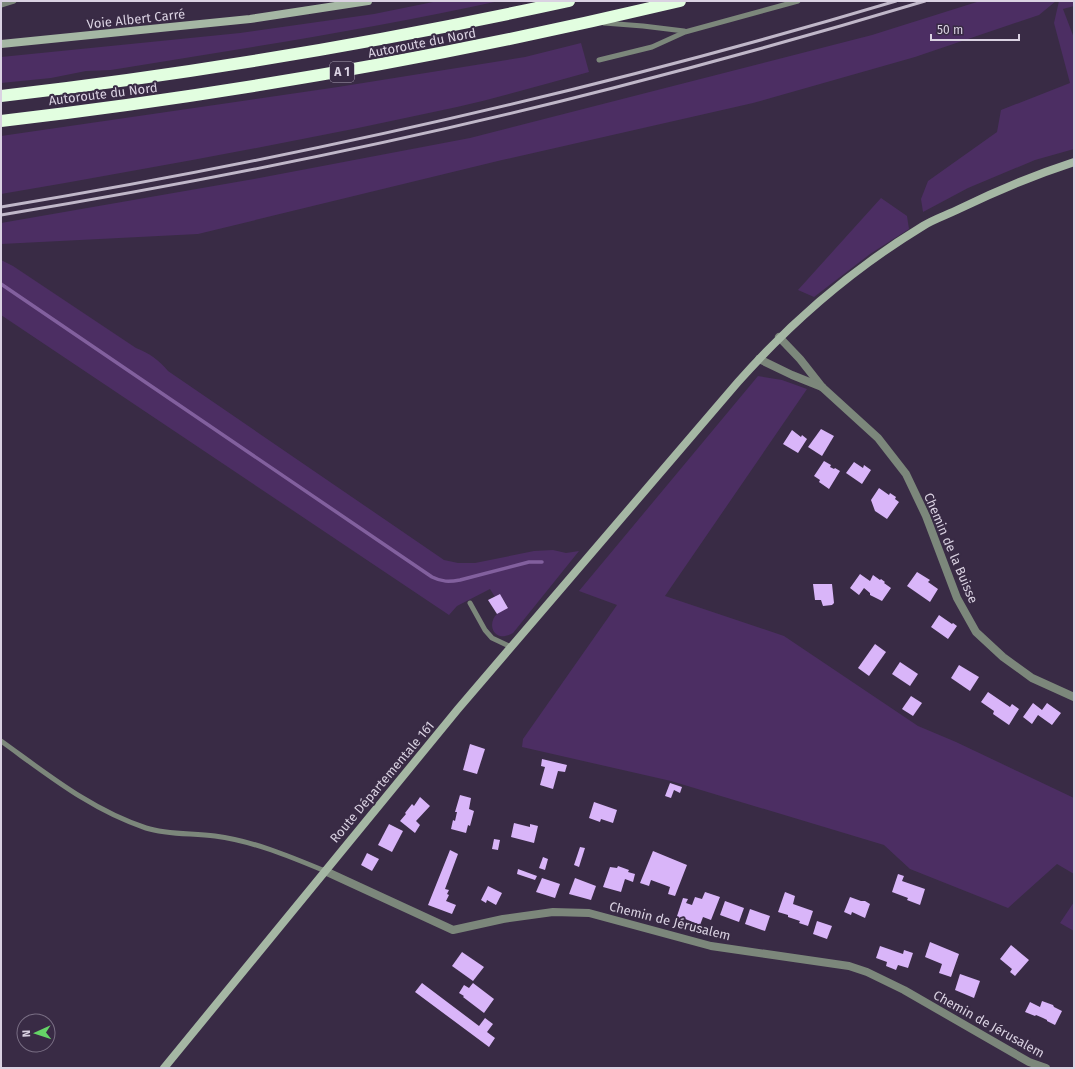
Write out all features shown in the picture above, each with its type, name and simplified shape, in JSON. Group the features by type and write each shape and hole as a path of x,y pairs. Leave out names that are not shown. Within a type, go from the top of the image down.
{"highway":[{"name":"Autoroute du Nord","path":"1,96 178,73 307,53 470,22 569,1"},
{"name":"Autoroute du Nord","path":"1,121 120,106 291,81 474,47 592,22 680,1"}],"street":[{"name":"Voie Albert Carré","path":"1,44 250,19 368,1"},
{"name":"Route Départementale 161","path":"164,1068 458,709 779,337 818,302 851,276 924,226 1037,174 1074,162"},
{"name":"Chemin de la Buisse","path":"779,337 800,359 822,387 878,438 906,474 926,516 957,598 976,632 1003,657 1032,678 1074,697"},
{"name":"Chemin de la Buisse","path":"759,359 792,375 822,387"},
{"name":"Chemin de Jérusalem","path":"325,871 453,930 503,919 553,912 589,913 711,946 849,966 867,972 904,990 1029,1062 1046,1068"}],"lane":[{"path":"1,5 14,1"},
{"path":"600,60 652,47 685,32 798,1"},
{"path":"592,22 643,26 685,32"},
{"path":"470,603 488,634 492,638 511,647"},
{"path":"1,741 61,784 99,808 124,820 148,828 167,832 215,836 246,842 325,871"}],"shaded area":[{"path":"438,1 499,1 403,21 257,46 111,70 86,71 51,78 1,83 1,57 240,33 374,14"},
{"path":"980,1 1056,1 1039,15 915,57 753,103 502,160 198,234 1,244 1,223 254,179 470,138 872,35"},
{"path":"1059,1 1074,1 1074,6 1063,9 1074,38 1074,149 1035,160 968,188 923,212 921,199 928,181 997,132 1001,110 1070,83 1054,23"},
{"path":"581,43 589,72 490,99 287,142 173,164 1,194 1,136 338,87 525,57"},
{"path":"881,198 907,216 909,229 870,254 814,297 798,290"},
{"path":"1,260 13,266 136,348 154,357 168,371 444,560 458,563 475,563 534,551 553,550 566,553 579,551 513,633 500,636 494,632 492,626 493,620 497,614 508,607 500,594 495,597 490,589 457,606 449,615 1,315"},
{"path":"758,376 782,380 807,389 665,596 784,636 918,726 956,742 1074,798 1074,874 1057,864 1008,908 910,869 884,845 671,781 522,747 523,739 617,605 579,591"},
{"path":"1074,902 1074,931 1060,923"}],"building":[{"path":"821,429 834,436 822,456 808,447"},
{"path":"792,430 801,437 802,435 807,439 798,453 783,444"},
{"path":"824,461 831,465 830,467 840,471 829,489 819,482 820,480 814,476"},
{"path":"854,462 863,468 864,465 871,470 862,484 846,473"},
{"path":"879,488 889,495 890,493 896,497 895,499 899,502 887,519 875,511 871,500"},
{"path":"917,572 930,580 928,582 938,589 930,602 907,586"},
{"path":"860,574 870,581 873,575 880,580 881,579 891,588 882,601 870,595 870,593 864,588 859,595 850,588"},
{"path":"813,584 832,584 834,603 832,605 823,606 821,600 815,600"},
{"path":"500,594 508,608 497,614 488,600"},
{"path":"939,615 957,626 948,639 931,627"},
{"path":"875,644 886,652 869,676 858,668"},
{"path":"900,662 918,674 910,686 892,674"},
{"path":"959,665 979,677 970,691 951,678"},
{"path":"988,692 1010,707 1012,704 1019,709 1009,725 993,714 994,711 981,702"},
{"path":"911,696 922,703 913,716 902,709"},
{"path":"1033,703 1042,710 1047,703 1061,713 1052,725 1038,715 1032,724 1023,717"},
{"path":"470,744 485,749 477,774 463,770"},
{"path":"542,759 567,765 565,772 558,771 553,789 540,785 545,767 541,766"},
{"path":"670,783 682,787 680,793 674,790 671,798 665,796"},
{"path":"460,795 471,798 469,809 474,811 470,826 468,825 466,833 451,829 453,820 455,821 457,812 455,812"},
{"path":"420,797 430,806 416,821 420,825 415,833 400,821 412,804 414,806"},
{"path":"594,802 617,810 613,823 601,819 600,822 589,818"},
{"path":"514,823 530,827 530,824 538,826 534,843 511,837"},
{"path":"389,824 403,831 392,852 378,845"},
{"path":"494,839 500,840 498,850 492,849"},
{"path":"580,847 585,848 579,867 574,865"},
{"path":"450,850 458,854 445,889 449,890 447,894 449,895 446,901 456,905 452,914 428,905"},
{"path":"653,851 687,865 675,896 668,894 670,887 651,880 649,886 640,883"},
{"path":"367,853 379,859 372,871 361,865"},
{"path":"543,857 548,859 545,870 539,868"},
{"path":"618,866 635,874 633,882 625,879 621,892 603,887 610,867 617,868"},
{"path":"518,869 537,876 535,880 517,874"},
{"path":"898,874 904,876 902,881 925,889 920,905 907,900 908,898 892,892"},
{"path":"542,878 560,884 555,898 536,892"},
{"path":"575,878 596,886 591,900 569,894"},
{"path":"488,886 502,893 496,905 487,900 486,903 481,900"},
{"path":"705,892 720,897 711,920 703,917 700,925 683,918 682,921 676,919 683,898 688,899 686,903 692,905 695,897 702,899"},
{"path":"785,892 795,896 793,904 813,911 808,926 799,923 800,921 788,917 788,915 778,912"},
{"path":"850,897 870,904 865,918 852,912 851,915 844,912"},
{"path":"725,901 744,908 739,922 720,915"},
{"path":"750,909 770,916 765,931 745,924"},
{"path":"817,921 832,926 827,939 813,934"},
{"path":"930,942 959,954 951,977 939,973 942,964 925,957"},
{"path":"1011,945 1029,960 1015,976 1010,972 1012,969 1000,959"},
{"path":"880,946 903,954 904,950 913,953 908,968 898,965 896,970 886,966 887,962 876,958"},
{"path":"462,952 484,967 473,981 452,966"},
{"path":"960,974 980,981 974,998 955,990"},
{"path":"422,983 479,1026 485,1018 493,1024 487,1032 495,1038 489,1047 415,992"},
{"path":"473,983 494,999 484,1013 459,993 464,985 469,988"},
{"path":"1042,1001 1053,1005 1062,1011 1055,1025 1043,1018 1025,1012 1030,1002 1040,1007"}],"waterway":[{"path":"1,284 432,577 442,581 456,581 529,562 542,562"}],"railway":[{"path":"1,207 227,166 452,118 563,92 675,63 896,1"},
{"path":"1,215 232,174 461,125 692,67 925,1"}]}
